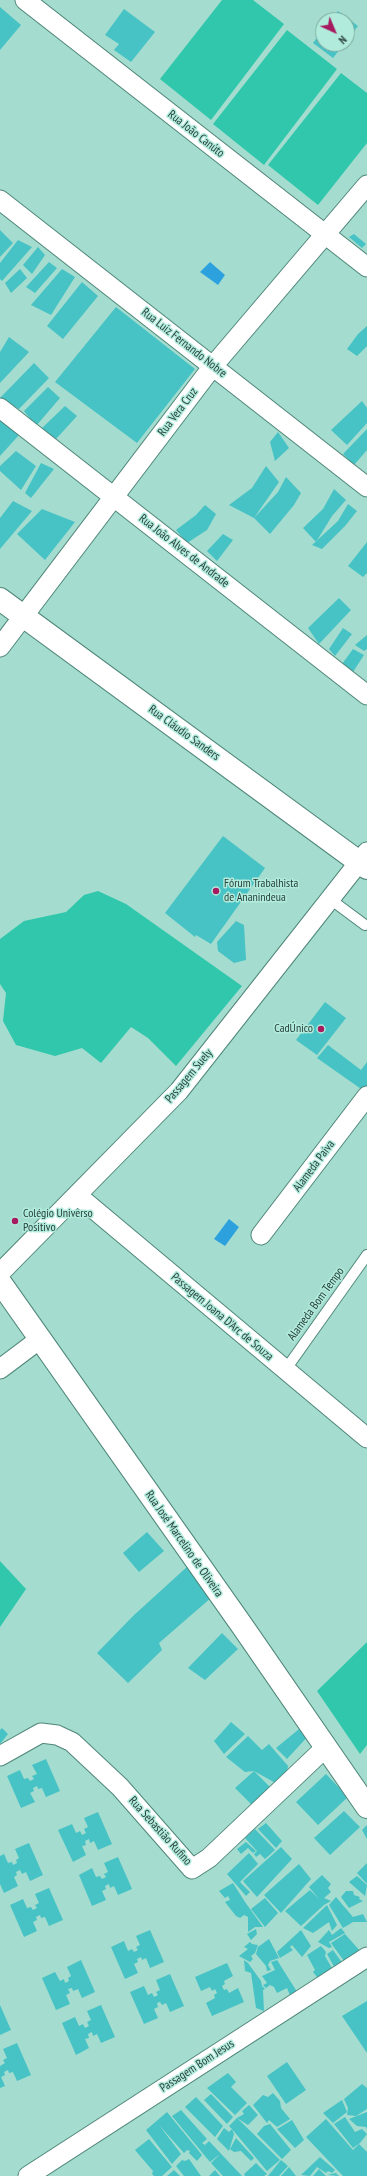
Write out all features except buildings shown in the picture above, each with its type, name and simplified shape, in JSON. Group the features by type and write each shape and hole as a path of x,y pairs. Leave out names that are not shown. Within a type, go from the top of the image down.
{"street":[{"name":"Rua João Canúto","path":"25,0 367,267"},
{"name":"Rua Vera Cruz","path":"0,647 213,366 367,185"},
{"name":"Rua Luiz Fernando Nobre","path":"0,200 367,488"},
{"name":"Rua João Alves de Andrade","path":"0,408 367,695"},
{"name":"Rua Cláudio Sanders","path":"0,599 364,861"},
{"name":"Passagem Suely","path":"0,1273 179,1091 330,899 364,861"},
{"name":"Alameda Paiva","path":"261,1235 367,1096"},
{"name":"Passagem Joana D'Arc de Souza","path":"77,1195 367,1438"},
{"name":"Rua José Marcelino de Oliveira","path":"0,1282 16,1302 40,1339 243,1627 367,1808"},
{"path":"0,1369 40,1339"},
{"name":"Rua Sebastião Rufino","path":"0,1756 41,1733 57,1734 72,1742 120,1787 192,1868 208,1858 325,1748"},
{"name":"Passagem Bom Jesus","path":"28,2176 367,1957"}],"lane":[{"path":"330,899 366,924"},
{"name":"Alameda Bom Tempo","path":"286,1369 367,1255"}],"green space":[{"path":"222,0 253,0 284,24 211,120 160,79"},
{"path":"287,30 337,69 264,165 213,124"},
{"path":"341,73 367,93 367,143 318,205 268,165"},
{"path":"98,891 126,904 242,986 176,1066 148,1038 131,1027 101,1063 82,1048 55,1056 16,1045 3,1021 6,993 0,984 0,939 24,921 66,912 84,895"},
{"path":"0,1561 26,1589 0,1627"},
{"path":"367,1642 367,1745 360,1754 317,1691"}],"water":[{"path":"210,262 225,275 218,285 200,272"},
{"path":"229,1219 239,1227 225,1246 214,1239"}],"place":[{"name":"Fórum Trabalhista de Ananindeua","path":"216,891"},
{"name":"CadÚnico","path":"321,1029"},
{"name":"Colégio Universo Positivo","path":"15,1221"}]}
